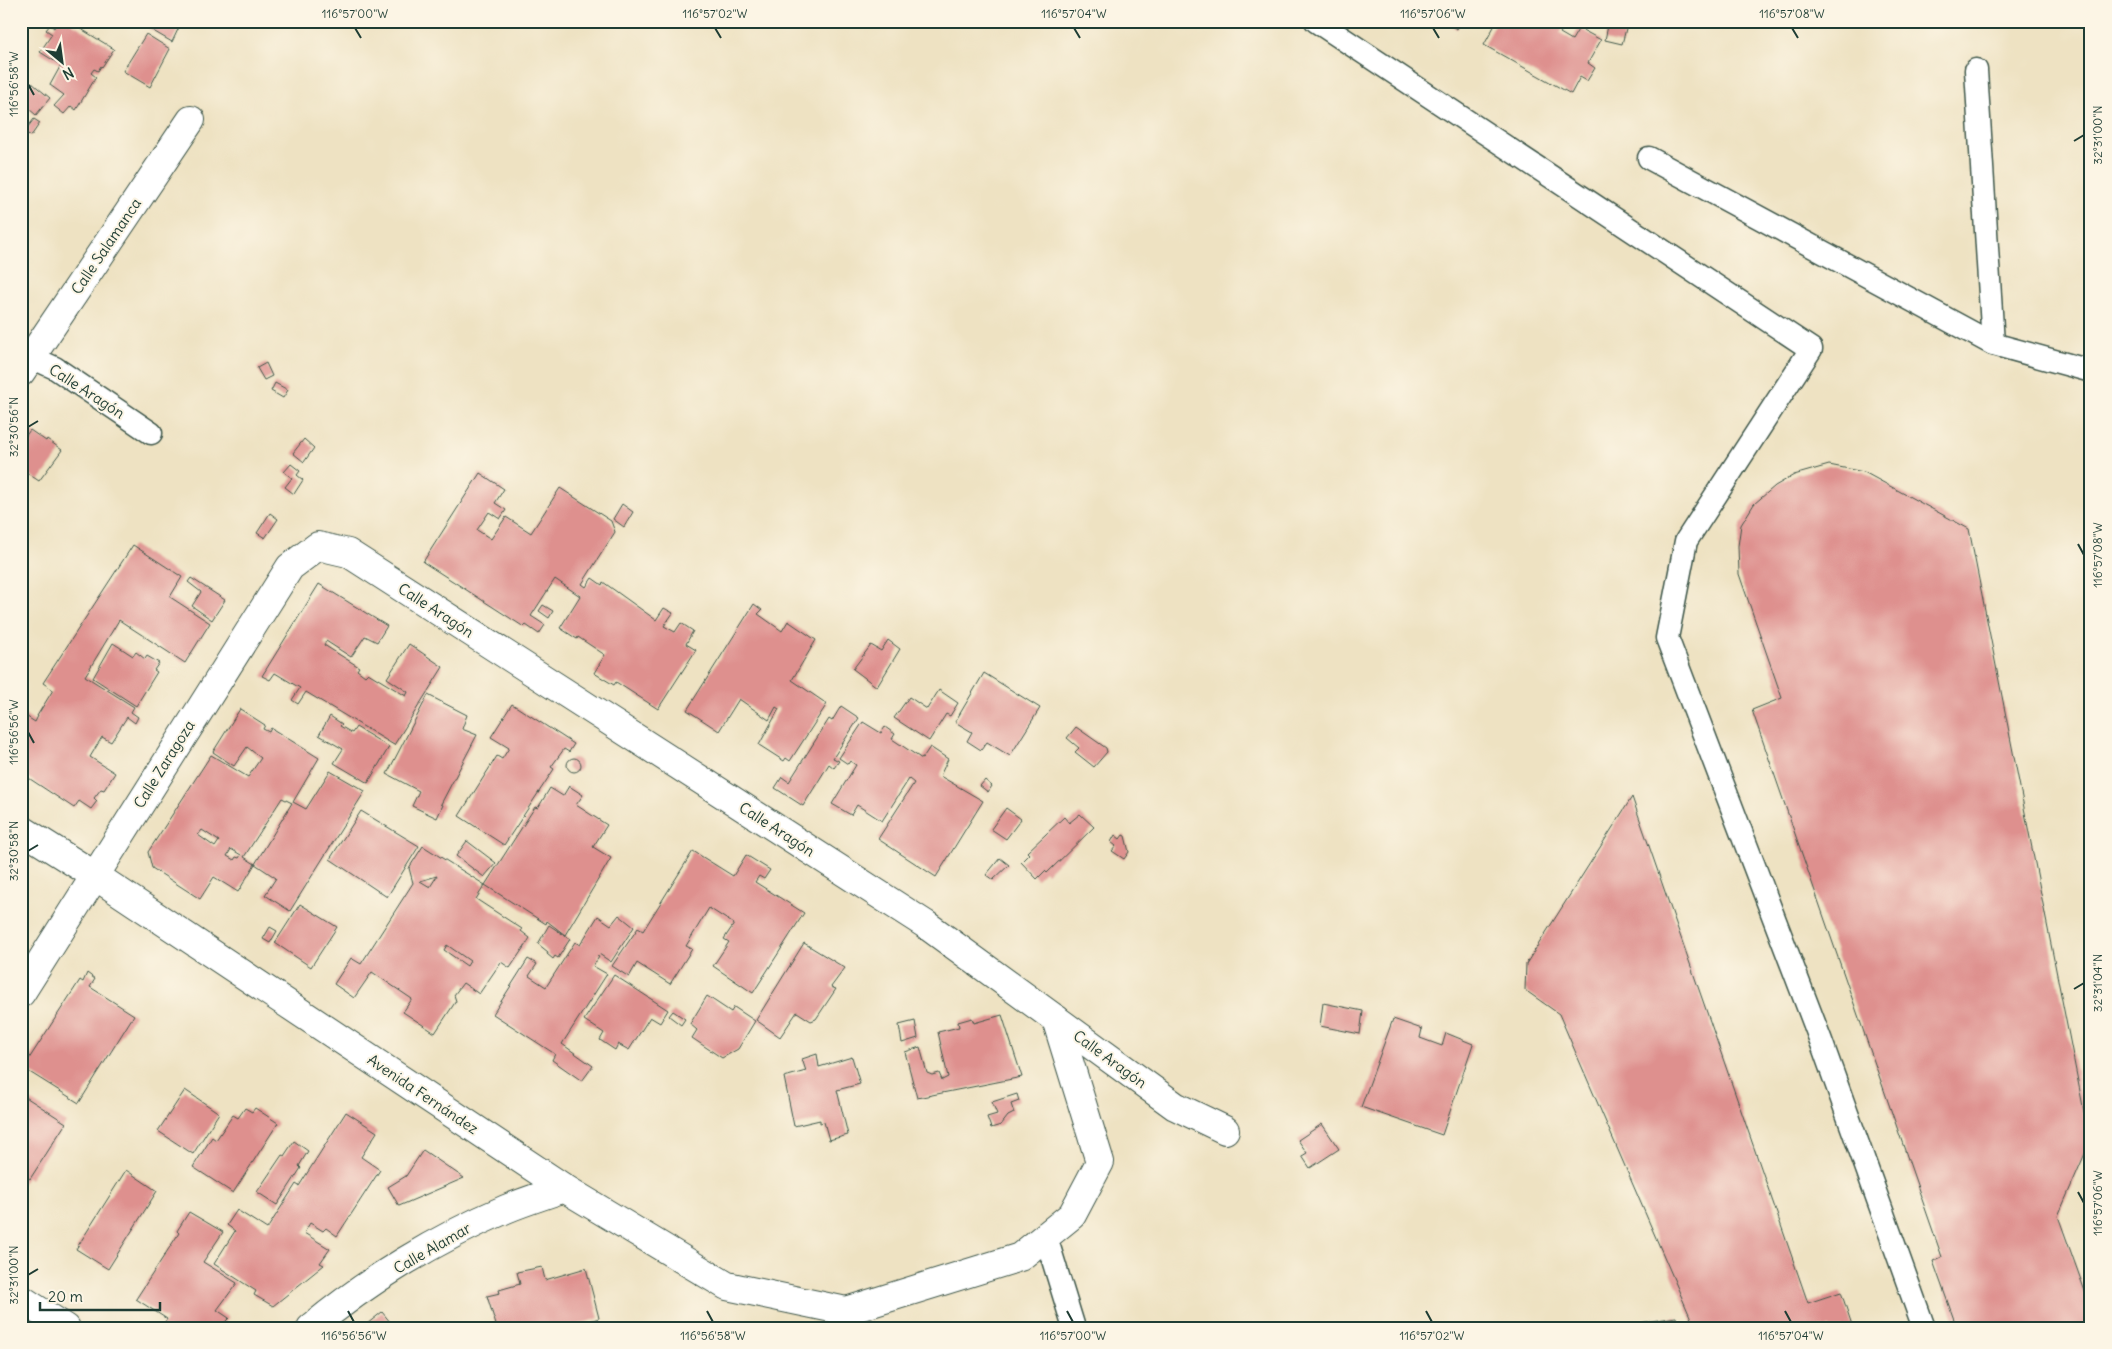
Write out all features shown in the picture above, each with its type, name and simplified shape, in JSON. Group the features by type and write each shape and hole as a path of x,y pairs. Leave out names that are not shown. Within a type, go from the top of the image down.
{"street":[{"name":"Calle Salamanca","path":"24,360 191,120"},
{"name":"Calle Zaragoza","path":"21,993 290,567 318,546"},
{"name":"Calle Aragón","path":"318,546 348,552 925,924 1175,1106 1225,1130"},
{"name":"Avenida Fernández","path":"21,829 94,875 564,1188 727,1286 846,1311 1020,1257 1046,1236"},
{"path":"1046,1236 1072,1215 1100,1162 1056,1019"},
{"name":"Calle Alamar","path":"311,1328 333,1309 431,1245 507,1208 564,1188"},
{"path":"21,1299 66,1328"}],"lane":[{"path":"1316,21 1811,349 1686,541 1667,638 1821,1041 1924,1328"},
{"path":"1976,70 1993,344"},
{"path":"1649,158 1993,344 2091,371"},
{"name":"Calle Aragón","path":"24,360 55,368 151,433"},
{"path":"1046,1236 1074,1328"}],"building":[{"path":"57,21 68,21 114,49 102,67 98,71 94,69 91,73 96,77 76,110 71,106 64,114 54,106 64,95 50,85 61,65 40,52 52,34 46,30 50,25 54,28"},
{"path":"152,21 182,21 172,42 148,28"},
{"path":"1442,21 1461,21 1457,29"},
{"path":"1497,21 1568,21 1560,33 1572,40 1579,28 1601,40 1588,63 1595,68 1587,81 1580,77 1571,94 1484,45"},
{"path":"1609,21 1628,21 1622,44 1605,40"},
{"path":"146,34 170,49 150,87 123,71"},
{"path":"32,83 50,98 36,115 21,102 21,95"},
{"path":"34,119 40,123 31,136 24,132"},
{"path":"266,363 272,376 264,380 257,368"},
{"path":"275,383 288,390 283,398 271,391"},
{"path":"30,430 62,450 39,481 21,469 21,442"},
{"path":"304,439 314,448 304,462 293,453"},
{"path":"291,464 300,471 297,475 303,480 294,494 285,487 292,478 284,472"},
{"path":"1829,465 1864,472 1969,529 2090,1142 2058,1216 2091,1308 2091,1328 1957,1328 1933,1261 1942,1257 1752,710 1782,698 1739,574 1738,546 1741,525 1754,504 1775,486 1794,475"},
{"path":"480,473 504,489 495,503 506,510 500,519 489,512 477,530 491,539 506,517 531,533 560,488 611,521 615,532 582,584 586,587 592,578 602,585 603,582 656,620 664,608 673,613 664,626 675,632 681,623 693,631 686,644 696,650 658,709 616,682 614,685 594,673 605,655 578,637 577,639 560,628 580,596 555,579 531,616 545,625 539,634 526,625 524,627 423,562"},
{"path":"622,504 633,512 624,527 613,519"},
{"path":"270,513 278,519 265,538 257,533"},
{"path":"133,545 182,577 170,597 210,623 185,663 119,620 85,676 134,707 131,712 138,717 135,723 127,717 111,742 102,737 90,757 115,773 104,790 101,789 94,798 97,801 91,809 79,801 74,808 21,773 21,713 35,722 53,690 43,683"},
{"path":"191,578 225,600 212,620 192,606 201,592 188,582"},
{"path":"319,584 387,626 377,642 365,636 351,657 326,641 324,645 359,667 357,670 365,676 368,673 406,696 408,692 387,678 409,644 443,667 394,745 306,692 298,704 292,700 300,688 275,673 270,680 262,676"},
{"path":"754,604 762,610 758,614 782,631 788,621 816,640 792,680 827,704 790,761 786,758 784,761 759,745 779,709 776,707 769,720 739,699 719,731 687,710"},
{"path":"543,605 553,611 549,618 539,611"},
{"path":"888,640 900,649 877,687 853,669 871,645 881,651"},
{"path":"113,643 133,656 136,652 145,659 147,656 159,663 154,670 157,672 136,706 93,678"},
{"path":"984,673 1040,708 1010,756 987,742 981,750 967,741 972,732 955,722"},
{"path":"939,690 958,703 950,716 946,714 929,741 894,718 909,697 927,709"},
{"path":"428,695 467,715 462,729 477,735 441,804 443,805 437,818 412,806 419,791 387,774"},
{"path":"512,704 574,744 569,752 564,749 551,767 554,769 504,845 459,816 497,756 502,759 509,748 491,737"},
{"path":"841,706 859,718 833,758 839,761 834,768 829,764 803,806 775,788 782,777 789,782 829,719 832,721"},
{"path":"240,709 265,725 263,729 269,732 271,728 319,758 293,802 306,809 330,771 365,791 290,911 265,895 276,878 255,864 238,892 214,877 200,899 152,868 148,852 211,755 248,777 261,758 247,747 234,766 213,752","holes":["282,798 292,803 255,864 244,857","202,830 219,841 215,847 198,835","231,849 241,855 239,858 236,857 234,860 227,856"]},
{"path":"330,716 342,724 340,726 352,733 356,727 389,747 368,783 334,763 343,749 319,735"},
{"path":"863,722 881,733 885,727 895,734 892,739 922,759 930,747 948,759 940,776 983,801 936,877 878,839 914,783 909,779 882,821 857,805 851,815 832,804 856,765 850,761 848,764 839,758"},
{"path":"1076,727 1106,748 1107,752 1094,767 1075,752 1079,748 1067,738"},
{"path":"574,758 579,760 581,765 579,770 574,772 569,770 567,765 569,760"},
{"path":"985,780 992,786 988,792 980,786"},
{"path":"569,786 583,795 576,805 607,825 593,847 611,858 565,935 547,921 546,924 485,885 535,807 538,808 550,788 563,796"},
{"path":"1632,797 1808,1303 1841,1292 1853,1328 1695,1328 1559,1014 1525,990 1526,964"},
{"path":"1006,808 1021,819 1006,839 991,829"},
{"path":"361,811 419,846 387,897 330,859"},
{"path":"1080,814 1094,827 1047,873 1045,871 1037,879 1021,862 1029,854 1027,852 1064,817 1069,823"},
{"path":"1115,835 1120,839 1123,835 1125,836 1129,852 1124,859 1112,851 1116,846 1111,842"},
{"path":"467,841 496,863 484,877 456,856"},
{"path":"423,846 485,885 476,899 522,929 521,931 530,938 510,968 501,962 479,994 463,983 454,995 456,1001 435,1033 403,1012 412,999 372,972 354,998 334,984 351,958 361,964 413,883 409,868","holes":["437,876 430,887 420,881","447,945 470,961 467,966 444,950"]},
{"path":"693,851 733,876 746,855 770,870 764,879 759,876 755,882 804,913 753,993 713,966 729,942 724,939 734,924 709,908 686,946 692,949 670,984 637,963 629,977 612,966 638,928 643,931"},
{"path":"1000,858 1009,865 993,880 986,875"},
{"path":"300,904 337,927 311,967 275,943"},
{"path":"619,915 634,927 611,962 599,954 597,956 599,957 593,966 607,974 562,1044 593,1066 582,1081 552,1060 555,1054 493,1014 528,959 537,964 529,976 546,987 575,942 580,945 598,916 611,925"},
{"path":"549,925 570,939 558,958 555,956 553,959 538,944"},
{"path":"270,927 277,931 270,943 263,939"},
{"path":"804,943 845,968 831,987 836,989 816,1019 811,1021 797,1012 780,1037 756,1020"},
{"path":"87,973 95,979 90,987 134,1015 79,1103 23,1068 80,980 83,982"},
{"path":"614,975 668,1010 660,1023 650,1017 629,1050 618,1044 615,1050 600,1040 604,1033 584,1020"},
{"path":"707,996 731,1012 734,1007 755,1021 738,1049 722,1058 692,1038 697,1030 690,1024"},
{"path":"1323,1003 1363,1011 1360,1034 1320,1026"},
{"path":"673,1011 685,1019 681,1025 669,1016"},
{"path":"1002,1015 1022,1077 917,1098 905,1052 920,1047 927,1073 932,1075 939,1073 942,1080 948,1077 938,1032 959,1027 958,1022 972,1018 974,1023"},
{"path":"1393,1019 1422,1029 1420,1038 1442,1046 1446,1033 1473,1044 1442,1135 1361,1107"},
{"path":"915,1021 918,1038 902,1043 899,1025"},
{"path":"817,1054 819,1067 852,1057 860,1084 837,1090 848,1135 829,1140 824,1122 820,1123 820,1120 794,1126 784,1077 806,1071 802,1059"},
{"path":"185,1090 219,1113 193,1154 158,1131"},
{"path":"21,1094 66,1123 30,1179 27,1177 21,1185"},
{"path":"1017,1094 1019,1101 1011,1104 1014,1113 1008,1116 1001,1125 991,1128 987,1117 997,1114 992,1102"},
{"path":"245,1108 252,1112 255,1108 278,1123 233,1193 193,1167 212,1137 216,1140 233,1115 238,1118"},
{"path":"346,1112 377,1132 361,1157 380,1170 337,1236 326,1228 323,1231 310,1223 304,1233 330,1249 320,1263 324,1265 273,1306 254,1295 256,1291 214,1264 235,1231 227,1225 237,1210 267,1229 296,1184 299,1186"},
{"path":"1322,1124 1339,1149 1310,1168 1302,1156 1307,1153 1298,1140"},
{"path":"294,1141 308,1151 299,1166 301,1168 277,1205 257,1192"},
{"path":"423,1150 464,1178 399,1206 388,1187 406,1176"},
{"path":"126,1170 157,1191 108,1269 76,1249"},
{"path":"189,1212 223,1232 203,1262 237,1283 217,1310 229,1318 224,1323 230,1328 161,1328 167,1319 136,1299 179,1233 177,1231"},
{"path":"542,1267 545,1280 586,1268 599,1318 577,1325 578,1328 497,1328 487,1296 500,1293 499,1290 520,1284 517,1272"},
{"path":"382,1312 395,1328 362,1328"},
{"path":"1676,1317 1678,1325 1683,1328 1639,1328 1639,1323"}]}
